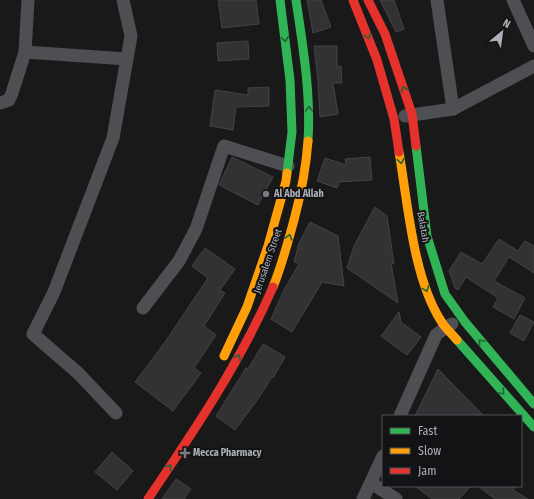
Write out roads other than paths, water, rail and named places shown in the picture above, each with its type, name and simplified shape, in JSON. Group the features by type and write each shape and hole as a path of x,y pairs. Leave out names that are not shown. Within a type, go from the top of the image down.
{"main road":[{"name":"Jerusalem Street","path":"219,365 248,307 268,246 286,181 292,132 290,80 280,0"},
{"name":"Jerusalem Street","path":"148,499 203,417 226,379 276,280 287,247 300,197 309,134 306,67 296,0"},
{"name":"Balatah","path":"353,0 377,60 394,119 413,238 424,287 441,322 534,427"},
{"name":"Balatah","path":"368,0 385,34 412,114 427,236 445,294 462,319 534,404"}],"street":[{"path":"0,103 9,100 24,52 28,0"},
{"path":"116,413 78,373 33,334 54,292 114,138 131,36 123,0"},
{"path":"437,0 453,108"},
{"path":"513,0 534,46"},
{"path":"24,52 127,59"},
{"path":"394,119 412,114 423,114 453,108 534,66"},
{"path":"143,308 179,261 196,229 224,146 288,166"},
{"path":"400,415 436,335 446,327 462,319"},
{"path":"363,499 382,458"},
{"path":"371,483 396,499"}],"place":[{"name":"Al Abd Allah","path":"266,194"},
{"name":"Mecca Pharmacy","path":"185,453"}]}
